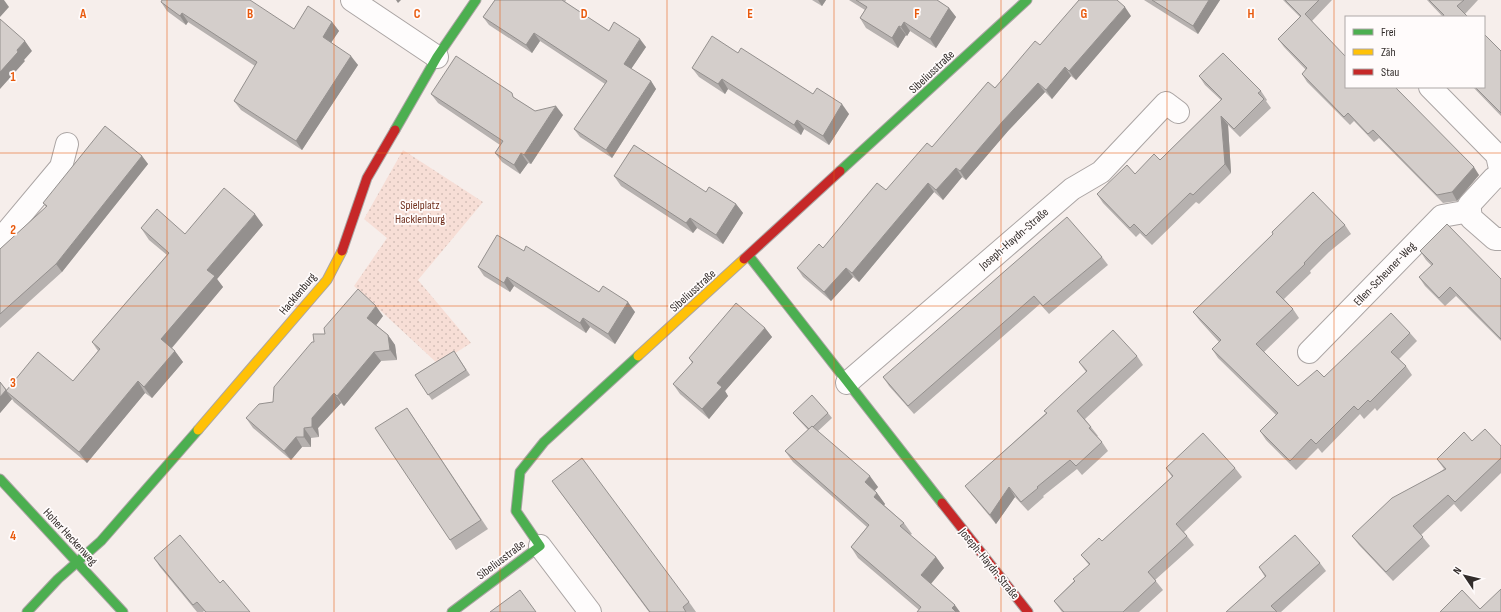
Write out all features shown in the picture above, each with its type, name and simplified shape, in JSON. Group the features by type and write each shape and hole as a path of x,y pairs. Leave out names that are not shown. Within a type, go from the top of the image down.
{"street":[{"path":"352,0 437,57"},
{"name":"Hacklenburg","path":"27,612 58,579 101,541 327,280 345,244 367,178 437,57 476,0"},
{"name":"Sibeliusstraße","path":"452,612 540,546 516,511 520,472 544,442 1027,0"},
{"path":"1431,88 1497,155 1501,173"},
{"name":"Joseph-Haydn-Straße","path":"847,383 1072,189 1101,172 1166,103 1178,112"},
{"path":"0,240 61,167 67,144"},
{"path":"1501,176 1494,178 1469,205 1471,218 1495,239 1501,239"},
{"name":"Ellen-Scheuner-Weg","path":"1309,352 1442,216 1470,211"},
{"name":"Joseph-Haydn-Straße","path":"749,256 847,383 1028,612"},
{"name":"Hoher Heckenweg","path":"0,479 123,612"},
{"path":"540,546 590,612"}],"green space":[{"name":"Spielplatz Hacklenburg","path":"403,150 483,202 418,280 471,343 438,364 354,286 387,238 364,219"}],"building":[{"path":"162,0 250,0 294,29 308,6 332,22 323,37 351,56 296,141 234,101 257,62 182,13 180,16 161,2"},
{"path":"495,0 562,0 609,31 614,22 640,39 624,64 651,81 606,150 574,129 607,81 534,33 526,45 483,17"},
{"path":"856,0 937,0 949,8 930,39 904,22 901,27 899,26 892,38 860,18 867,7"},
{"path":"1079,0 1117,0 1125,7 1069,71 1065,67 1046,90 1038,83 960,171 956,168 936,190 928,183 852,273 846,268 824,292 797,268 819,244 823,248 877,183 886,190 927,143 932,147 988,82 995,88 1035,41 1040,45"},
{"path":"1152,0 1209,0 1193,26"},
{"path":"1285,0 1319,0 1305,14 1345,56 1345,88 1396,88 1474,167 1452,192 1437,195 1373,130 1368,134 1348,113 1344,117 1302,74 1307,68 1278,39 1301,16"},
{"path":"1429,0 1464,0 1457,6 1467,16 1444,15"},
{"path":"0,19 25,41 17,50 18,52 0,72"},
{"path":"1485,35 1501,51 1501,113 1476,88 1485,88"},
{"path":"712,36 738,53 741,48 813,94 817,88 842,104 823,136 797,120 794,125 722,79 718,84 692,68"},
{"path":"1223,53 1261,91 1258,93 1264,99 1234,129 1221,116 1225,164 1193,195 1190,193 1146,236 1134,224 1130,228 1097,194 1127,165 1135,174 1154,154 1160,160 1222,99 1199,76"},
{"path":"456,56 512,93 513,97 535,111 556,106 524,155 521,153 514,165 495,153 503,141 431,94"},
{"path":"105,126 142,156 56,264 0,314 0,249 47,206 43,203"},
{"path":"634,145 706,192 709,187 736,204 716,235 690,218 686,223 614,176"},
{"path":"224,188 255,214 207,270 215,276 161,339 175,351 144,387 138,381 79,452 6,391 38,352 73,381 100,349 92,342 169,253 141,228 157,209 185,234"},
{"path":"1313,192 1345,225 1323,243 1304,263 1305,264 1276,292 1293,309 1256,344 1298,386 1317,370 1324,377 1391,313 1410,333 1391,352 1406,366 1370,402 1368,400 1358,410 1354,406 1316,444 1311,439 1290,461 1260,431 1278,413 1212,349 1221,340 1193,312 1273,234 1272,232"},
{"path":"1067,217 1102,257 1043,306 1034,296 908,406 883,377"},
{"path":"1447,224 1501,279 1501,339 1450,287 1439,298 1419,277 1433,264 1420,251"},
{"path":"497,235 524,251 526,246 599,292 603,286 628,302 608,334 583,318 580,323 507,277 504,283 478,267"},
{"path":"358,289 376,306 367,318 388,335 390,350 374,352 337,396 334,393 312,418 312,427 304,428 304,437 296,437 284,451 246,418 259,404 273,402 274,387 312,342 314,342 313,334 325,334 324,328"},
{"path":"736,303 765,328 717,383 722,387 702,409 673,384 693,362 689,358"},
{"path":"1113,330 1137,356 1077,411 1091,427 1089,428 1102,442 1076,466 1070,460 1021,502 1009,487 990,515 965,486 1047,413 1044,411 1087,371 1079,362"},
{"path":"454,351 466,370 428,395 415,375"},
{"path":"0,382 6,390 0,397"},
{"path":"812,395 828,413 809,429 793,413"},
{"path":"407,408 481,520 450,540 375,428"},
{"path":"812,426 870,476 865,482 877,493 874,497 904,523 900,526 936,557 921,575 955,605 952,608 956,612 917,612 921,607 851,547 869,525 785,451"},
{"path":"1485,429 1501,446 1501,458 1455,502 1448,495 1413,526 1423,537 1386,572 1352,536 1392,498 1446,469 1437,459 1464,432 1472,441"},
{"path":"1203,433 1235,468 1176,524 1187,536 1148,572 1156,581 1123,612 1064,612 1054,601 1075,581 1073,579 1090,564 1081,555 1099,538 1102,541 1173,476 1166,468"},
{"path":"582,458 689,602 683,607 686,612 650,612 552,481"},
{"path":"180,535 220,583 223,580 250,612 206,612 197,602 193,605 154,558"},
{"path":"1295,535 1320,563 1271,606 1277,612 1226,612 1266,576 1259,567"},
{"path":"1501,589 1501,612 1440,612 1462,590 1480,609"},
{"path":"520,590 536,612 490,612"}],"traffic: fast":[{"path":"395,130 437,57 476,0"},
{"path":"840,171 1027,0"},
{"path":"749,256 942,503"},
{"path":"452,612 540,546 516,511 520,472 544,442 638,356"},
{"path":"27,612 58,579 101,541 198,430"},
{"path":"0,479 123,612"}],"traffic: slow":[{"path":"198,430 327,280 342,251"},
{"path":"638,356 744,259"}],"traffic: jam":[{"path":"342,251 367,178 395,130"},
{"path":"744,259 840,171"},
{"path":"942,503 1028,612"}]}
